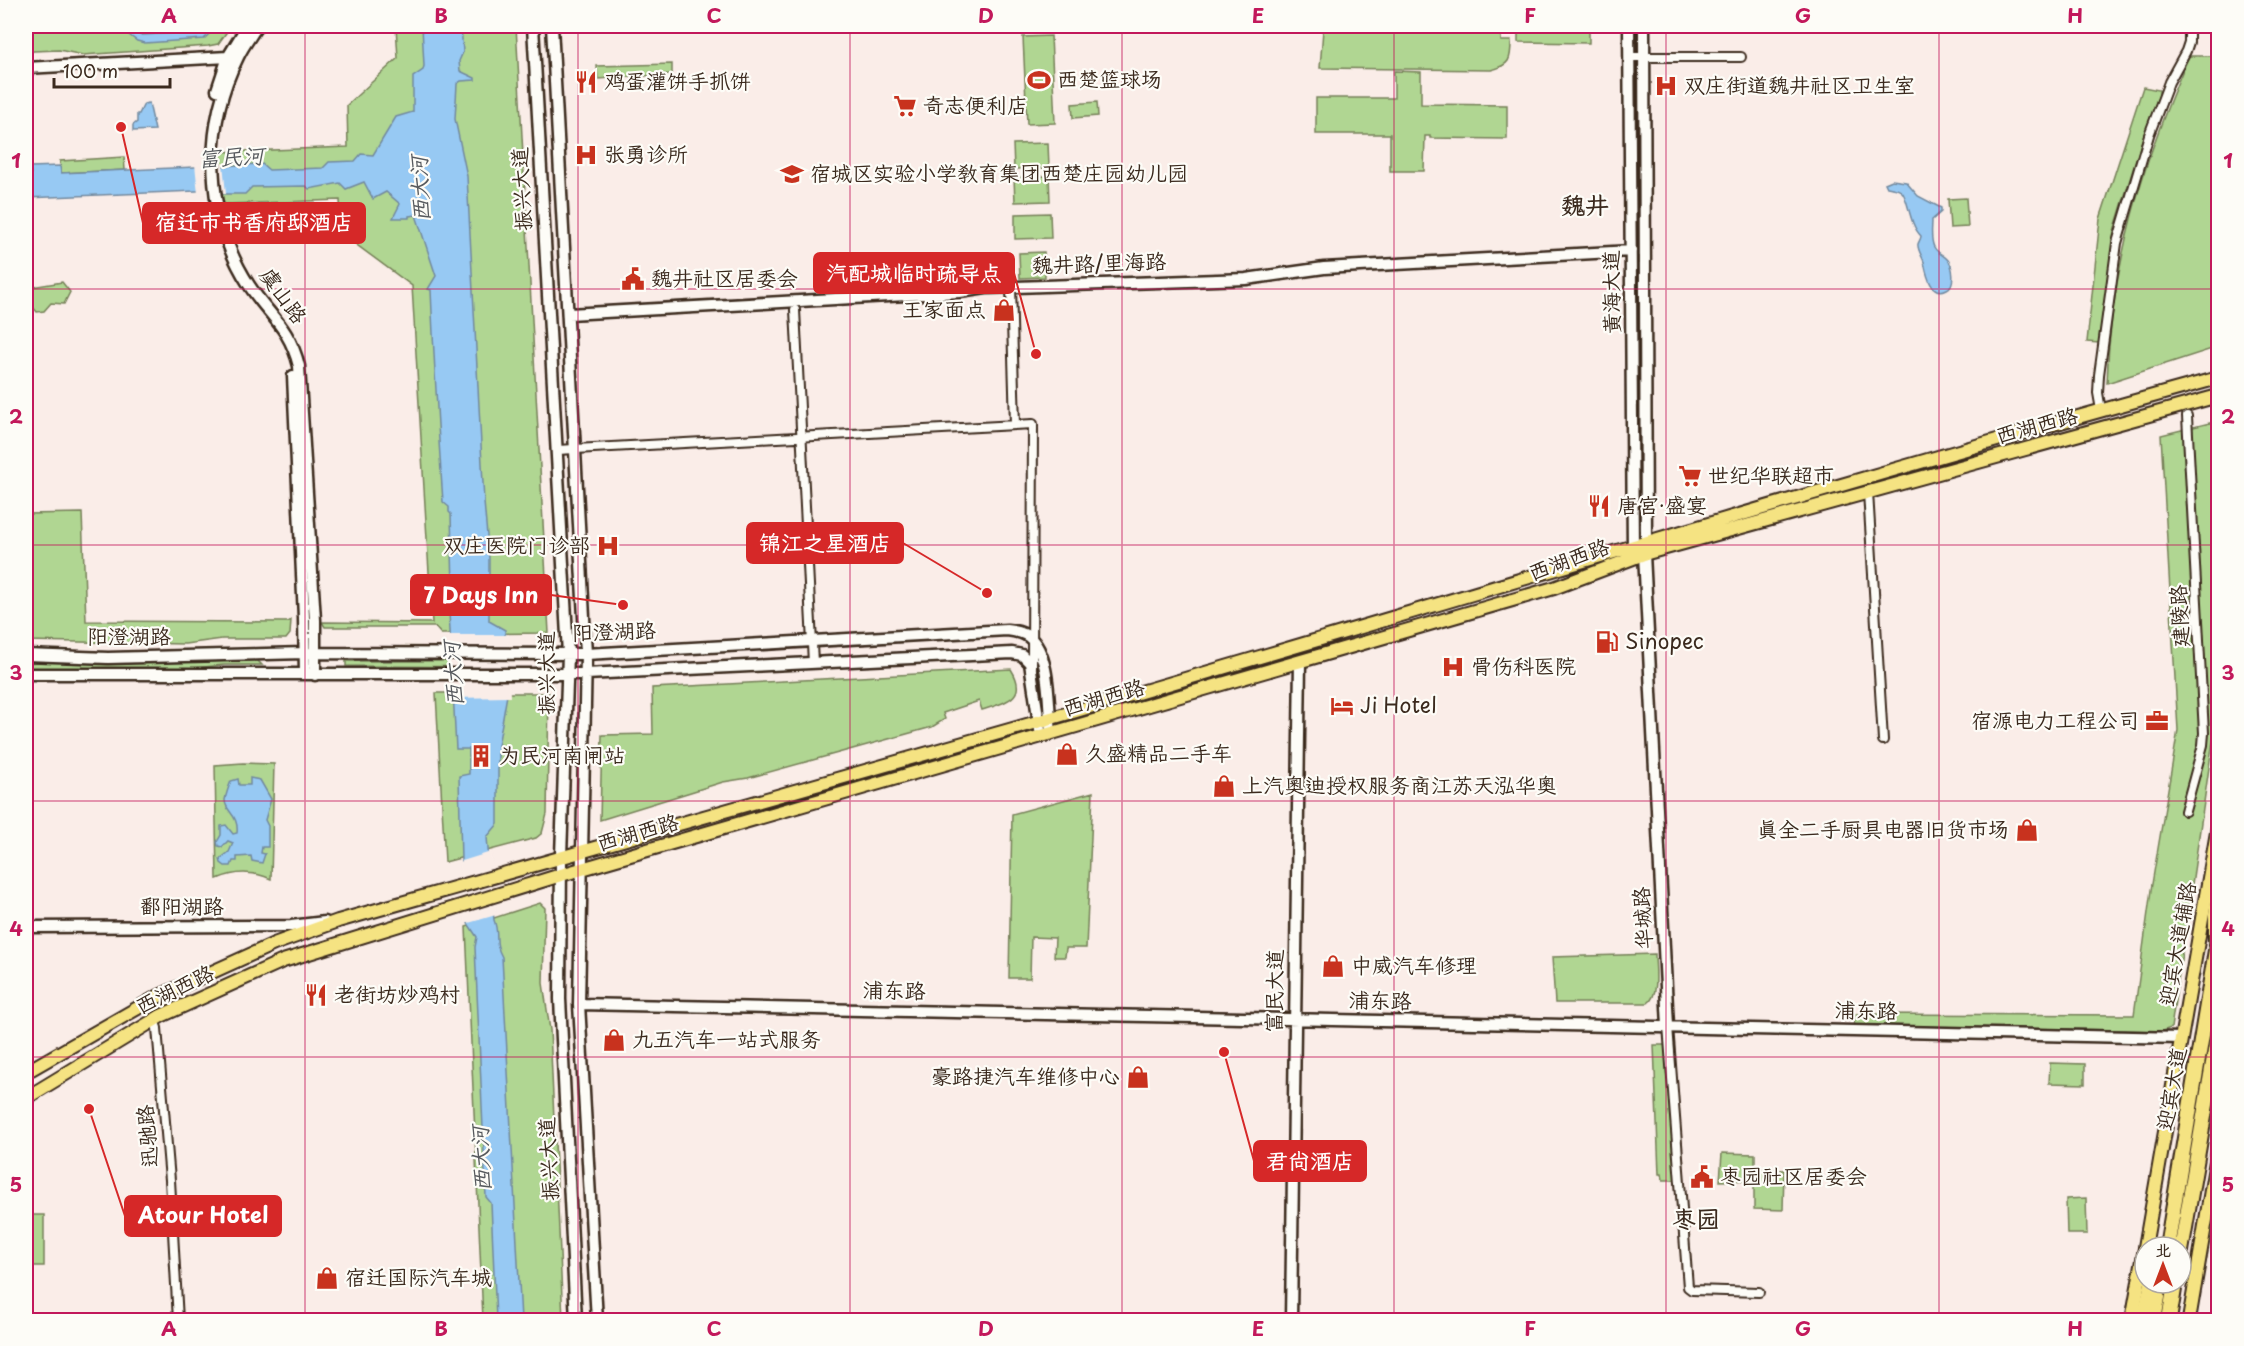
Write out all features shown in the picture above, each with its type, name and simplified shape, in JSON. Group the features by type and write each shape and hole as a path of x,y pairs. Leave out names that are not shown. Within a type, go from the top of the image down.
{"highway":[{"name":"迎宾大道","path":"2169,1235 2217,944 2218,898"},
{"name":"迎宾大道","path":"2184,1235 2218,1034"},
{"path":"2160,1235 2168,1190 2186,1135"},
{"path":"2144,1320 2149,1295"},
{"path":"2154,1320 2159,1295"},
{"path":"2169,1320 2174,1295"},
{"path":"2176,1320 2177,1295"}],"main road":[{"path":"2141,398 2218,373"},
{"name":"西湖西路","path":"26,1072 157,997 274,944 338,921 1641,550 2141,398 2218,378"},
{"name":"西湖西路","path":"26,1098 154,1020 283,961 561,875 1554,588 1641,550 1868,492 2218,396"},
{"path":"2109,426 2218,403"},
{"name":"迎宾大道辅路","path":"2147,1235 2218,826"},
{"path":"2189,1320 2218,1149"},
{"name":"迎宾大道辅路","path":"2132,1320 2136,1295"}],"street":[{"name":"虞山路","path":"247,26 228,57 211,114 207,140 214,210 228,245 249,284 288,335 294,346 299,366 315,620 310,653 310,675"},
{"name":"虞山路","path":"210,166 220,102 238,55 257,26"},
{"name":"振兴大道","path":"532,26 569,674 561,856 560,999 576,1320"},
{"name":"振兴大道","path":"552,26 586,654 579,1004 597,1320"},
{"name":"黄海大道","path":"1629,26 1631,251 1641,550"},
{"name":"黄海大道","path":"1641,550 1644,26"},
{"path":"2101,410 2098,393 2099,375 2117,243 2169,82 2186,51 2189,26"},
{"path":"26,68 228,57"},
{"path":"1629,57 1741,57"},
{"name":"魏井路/里海路","path":"568,314 689,309 1011,287 1246,279 1324,268 1631,251"},
{"path":"1011,287 1015,425"},
{"path":"795,310 813,663"},
{"name":"建陵路","path":"2185,811 2203,745 2204,733 2186,411"},
{"path":"557,450 1033,424 1033,674 1044,719"},
{"path":"1868,492 1883,740"},
{"name":"华城路","path":"1641,550 1668,1026 1688,1287 1692,1290 1759,1292"},
{"name":"阳澄湖路","path":"26,655 108,658 310,653 586,654 1007,630 1019,632 1032,639"},
{"path":"1032,639 1043,659 1046,735"},
{"name":"阳澄湖路","path":"26,674 586,674 1012,653 1028,659 1033,674"},
{"name":"富民大道","path":"1291,1320 1300,661"},
{"name":"鄱阳湖路","path":"26,927 291,926 338,921"},
{"name":"浦东路","path":"579,1004 2181,1038"},
{"name":"迅驰路","path":"154,1020 157,1028 169,1168 178,1320"}],"green space":[{"path":"26,26 231,26 218,44 208,46 83,55 59,50 33,51 26,55"},
{"path":"396,26 516,26 549,633 441,634 435,627 325,627 322,622 432,623 412,286 342,234 340,200 223,204 218,152 348,147 347,105 398,58"},
{"path":"1402,26 1501,29 1501,41 1511,41 1510,57 1506,64 1491,70 1320,68 1323,30 1401,31"},
{"path":"1518,26 1589,26 1589,43 1518,42"},
{"name":"西楚篮球场","path":"1051,36 1055,123 1027,124 1023,37"},
{"path":"2189,56 2218,56 2218,347 2107,383 2109,340 2115,298 2132,215 2157,135"},
{"path":"672,64 672,74 598,79 597,66"},
{"path":"1394,71 1421,72 1421,104 1507,105 1507,139 1430,138 1430,136 1425,136 1424,171 1390,171 1390,134 1316,134 1316,98 1394,98"},
{"path":"2143,87 2159,90 2159,95 2142,140 2114,231 2099,343 2087,342 2100,219"},
{"path":"1097,102 1098,116 1073,118 1072,104"},
{"path":"1048,143 1049,168 1014,169 1013,144"},
{"path":"124,157 125,170 61,173 60,161"},
{"path":"1049,176 1050,201 1015,202 1014,177"},
{"path":"1966,198 1968,227 1950,228 1948,199"},
{"path":"1050,213 1051,238 1015,239 1015,214"},
{"path":"1044,252 1045,277 1020,278 1019,253"},
{"path":"62,282 70,292 64,304 51,303 44,311 37,312 26,299 26,288"},
{"path":"2218,421 2218,706 2171,1028 2162,1031 1854,1025 1855,1014 2134,1015 2151,890 2178,730 2161,435"},
{"path":"82,513 86,621 288,622 291,620 290,634 286,639 222,639 185,644 26,641 26,514"},
{"path":"60,660 257,660 262,665 194,668 26,668 26,663"},
{"path":"346,661 508,661 508,667 346,666"},
{"path":"1011,669 1016,679 1016,693 999,704 982,710 979,701 943,713 945,719 932,727 748,778 723,782 600,820 602,735 653,734 652,688"},
{"path":"436,693 549,693 547,814 542,833 536,838 445,862"},
{"path":"274,764 271,879 257,874 244,873 231,874 217,879 215,765"},
{"path":"1093,792 1086,948 1066,948 1065,957 1054,957 1055,938 1031,937 1030,978 1009,978 1012,814"},
{"path":"540,903 545,908 543,983 550,1030 563,1320 483,1320 466,927"},
{"path":"1655,954 1654,994 1648,1003 1555,1003 1552,957"},
{"path":"1654,1045 1668,1045 1676,1180 1663,1180 1662,1174 1659,1174"},
{"path":"2050,1063 2085,1064 2085,1084 2049,1083"},
{"path":"1722,1153 1755,1154 1755,1169 1784,1170 1783,1210 1754,1209 1754,1180 1720,1181"},
{"path":"2086,1198 2087,1234 2067,1234 2066,1199"},
{"path":"26,1215 44,1215 44,1266 26,1266"}],"water":[{"path":"117,26 136,26 135,32 142,35 198,32 209,26 217,26 204,39 145,43 137,41"},
{"name":"西大河","path":"422,26 461,26 463,52 459,61 460,71 475,78 475,80 461,81 457,84 455,119 467,176 489,558 489,621 505,630 507,695 498,746 498,824 487,837 494,920 502,957 521,1320 496,1320 491,1203 486,1197 475,947 477,937 467,922 461,861 459,776 469,774 469,749 456,749 448,591 453,587 451,514 449,507 443,502 431,290 428,289 436,276 416,215 409,216 409,218 393,218 400,204 386,192 373,199 364,182 346,189 340,183 309,189 306,186 252,187 245,194 221,194 220,190 26,198 26,174 31,174 30,167 60,166 61,173 262,164 269,170 323,168 329,162 355,161 361,154 373,155 396,117 413,112 413,77 423,70 424,66"},
{"path":"149,103 155,130 133,131 133,125 137,122 137,114 144,104"},
{"path":"1892,180 1906,182 1918,196 1941,208 1941,212 1932,220 1932,237 1935,249 1948,260 1951,266 1953,280 1947,289 1937,290 1930,282 1918,249 1921,236 1914,224 1904,194 1898,189 1887,187 1885,183"},
{"path":"250,778 260,780 271,799 265,820 268,826 268,847 262,847 261,853 265,854 262,863 252,861 251,856 237,857 237,861 233,861 231,866 225,866 220,859 229,852 233,843 228,841 222,847 218,846 221,826 226,825 233,834 237,833 234,817 227,808 226,796 231,781 238,779 239,785 250,785"}],"pier":[{"path":"223,163 226,194 198,194 195,164"},
{"path":"447,635 508,635 510,697 451,698"},
{"path":"491,852 496,915 465,924 459,862"}],"place":[{"name":"西楚篮球场","path":"1039,80"},
{"name":"鸡蛋灌饼手抓饼","path":"586,82"},
{"name":"双庄街道魏井社区卫生室","path":"1666,86"},
{"name":"奇志便利店","path":"905,106"},
{"name":"宿迁市书香府邸酒店","path":"121,127"},
{"name":"张勇诊所","path":"586,155"},
{"name":"宿城区实验小学教育集团西楚庄园幼儿园","path":"792,174"},
{"name":"魏井社区居委会","path":"633,279"},
{"name":"王家面点","path":"1004,310"},
{"name":"汽配城临时疏导点","path":"1036,354"},
{"name":"世纪华联超市","path":"1690,476"},
{"name":"唐宫·盛宴","path":"1599,506"},
{"name":"双庄医院门诊部","path":"608,546"},
{"name":"锦江之星酒店","path":"987,593"},
{"name":"7 Days Inn","path":"623,605"},
{"name":"Sinopec","path":"1607,642"},
{"name":"骨伤科医院","path":"1453,667"},
{"name":"Ji Hotel","path":"1342,706"},
{"name":"宿源电力工程公司","path":"2157,721"},
{"name":"久盛精品二手车","path":"1067,754"},
{"name":"为民河南闸站","path":"481,756"},
{"name":"上汽奥迪授权服务商江苏天泓华奥","path":"1224,786"},
{"name":"真全二手厨具电器旧货市场","path":"2027,830"},
{"name":"中威汽车修理","path":"1333,966"},
{"name":"老街坊炒鸡村","path":"316,995"},
{"name":"九五汽车一站式服务","path":"614,1040"},
{"name":"君尚酒店","path":"1224,1052"},
{"name":"豪路捷汽车维修中心","path":"1138,1077"},
{"name":"Atour Hotel","path":"89,1109"},
{"name":"枣园社区居委会","path":"1702,1177"},
{"name":"宿迁国际汽车城","path":"327,1278"}],"district":[{"name":"魏井","path":"1585,206"},
{"name":"枣园","path":"1696,1220"}],"water label":[{"name":"富民河","path":"231,157"}]}
